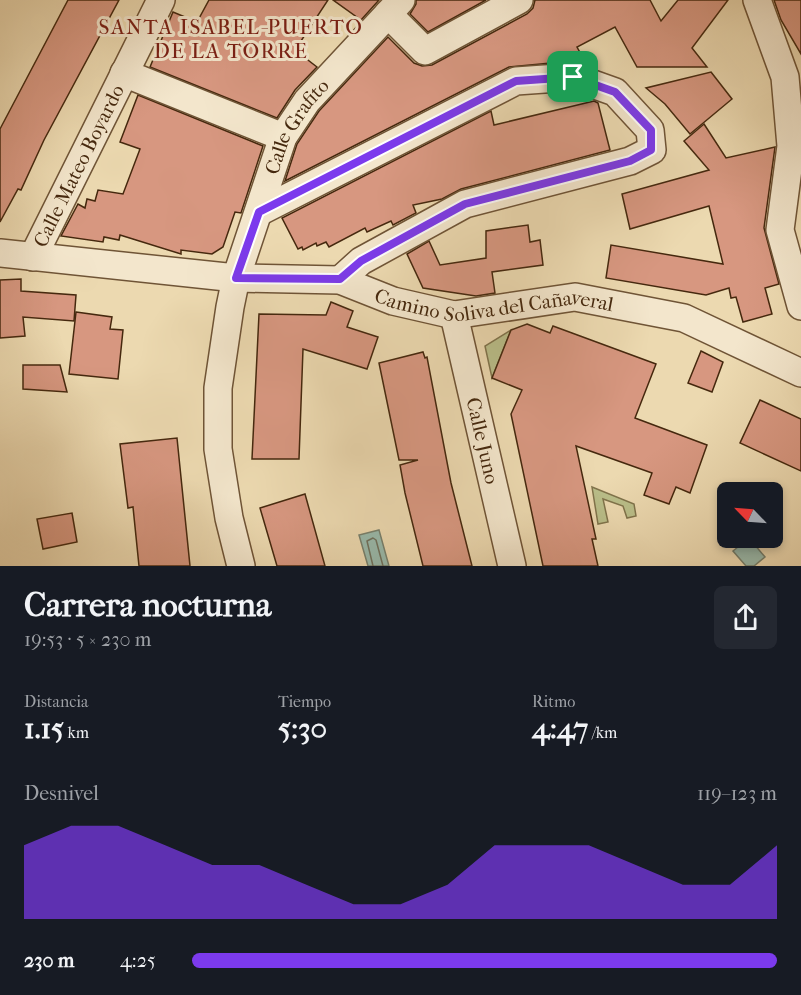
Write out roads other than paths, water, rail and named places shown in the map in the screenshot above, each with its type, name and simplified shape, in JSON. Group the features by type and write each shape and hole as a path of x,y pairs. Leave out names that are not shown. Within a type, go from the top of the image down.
{"street":[{"name":"Calle Mateo Boyardo","path":"33,257 161,0"},
{"path":"394,7 425,51 519,0"},
{"path":"757,0 785,77 796,145 780,230 801,306"},
{"name":"Calle Grafito","path":"241,566 229,518 218,449 218,388 236,278 284,137 307,101 394,7"},
{"name":"Calle Mateo Boyardo","path":"124,73 284,137"},
{"path":"259,212 516,81 573,77 615,92 651,130 651,150 630,161 465,204 361,261 340,279"},
{"name":"Camino Soliva del Cañaveral","path":"0,253 236,278 340,279 393,301 454,315 575,297 684,318 801,373"},
{"name":"Calle Juno","path":"454,315 512,566"}],"water":[{"path":"379,530 389,566 368,566 359,535"},
{"path":"737,548 757,548 765,557 754,566 746,566 733,551"}],"district":[{"name":"SANTA ISABEL-PUERTO DE LA TORRE","path":"231,39"}]}
